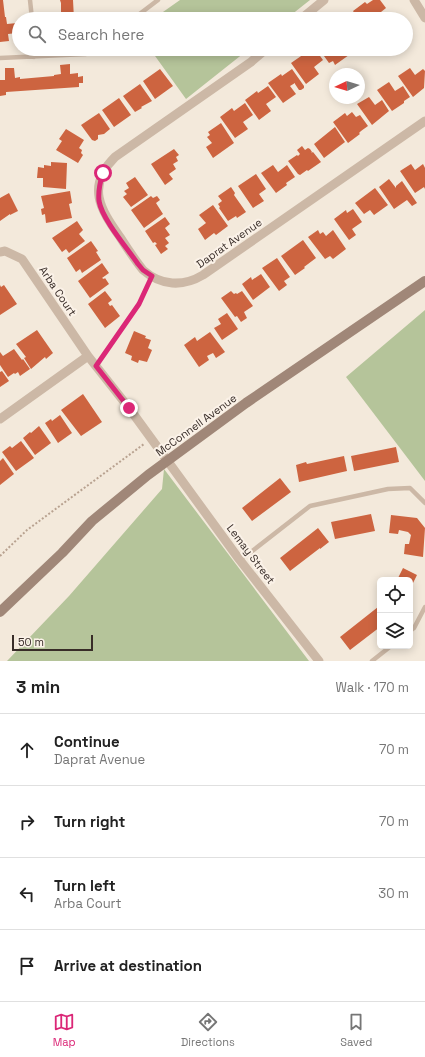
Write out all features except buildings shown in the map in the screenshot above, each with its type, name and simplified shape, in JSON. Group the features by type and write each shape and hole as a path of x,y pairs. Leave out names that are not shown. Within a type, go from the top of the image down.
{"main road":[{"name":"McConnell Avenue","path":"0,612 92,521 166,461 246,403 425,281"}],"street":[{"path":"309,12 324,0"},
{"path":"414,0 425,18"},
{"name":"Daprat Avenue","path":"258,56 115,157 103,173 99,185 99,201 105,216 143,270 160,281 172,284 196,280 425,121"},
{"name":"Arba Court","path":"0,252 5,251 22,259 88,356 129,408 166,461"},
{"path":"0,419 88,356"},
{"name":"Lemay Street","path":"166,461 239,559 319,661"}],"lane":[{"path":"30,0 31,12"},
{"path":"142,12 158,0"},
{"path":"0,58 51,56"},
{"path":"239,559 251,552 310,506 388,489 410,488 425,503"},
{"path":"413,629 425,607"},
{"path":"372,661 387,649"}],"path":[{"path":"96,366 139,304 152,276"},
{"path":"0,556 27,530 151,439"}],"green space":[{"path":"180,0 310,0 295,12 163,12"},
{"path":"155,56 240,56 186,99"},
{"path":"425,310 425,481 346,377"},
{"path":"164,469 309,661 7,661 69,596 162,489"}],"route":[{"path":"103,173 99,185 99,201 101,208 138,264 143,270 152,276 139,304 96,366 129,408"}]}
